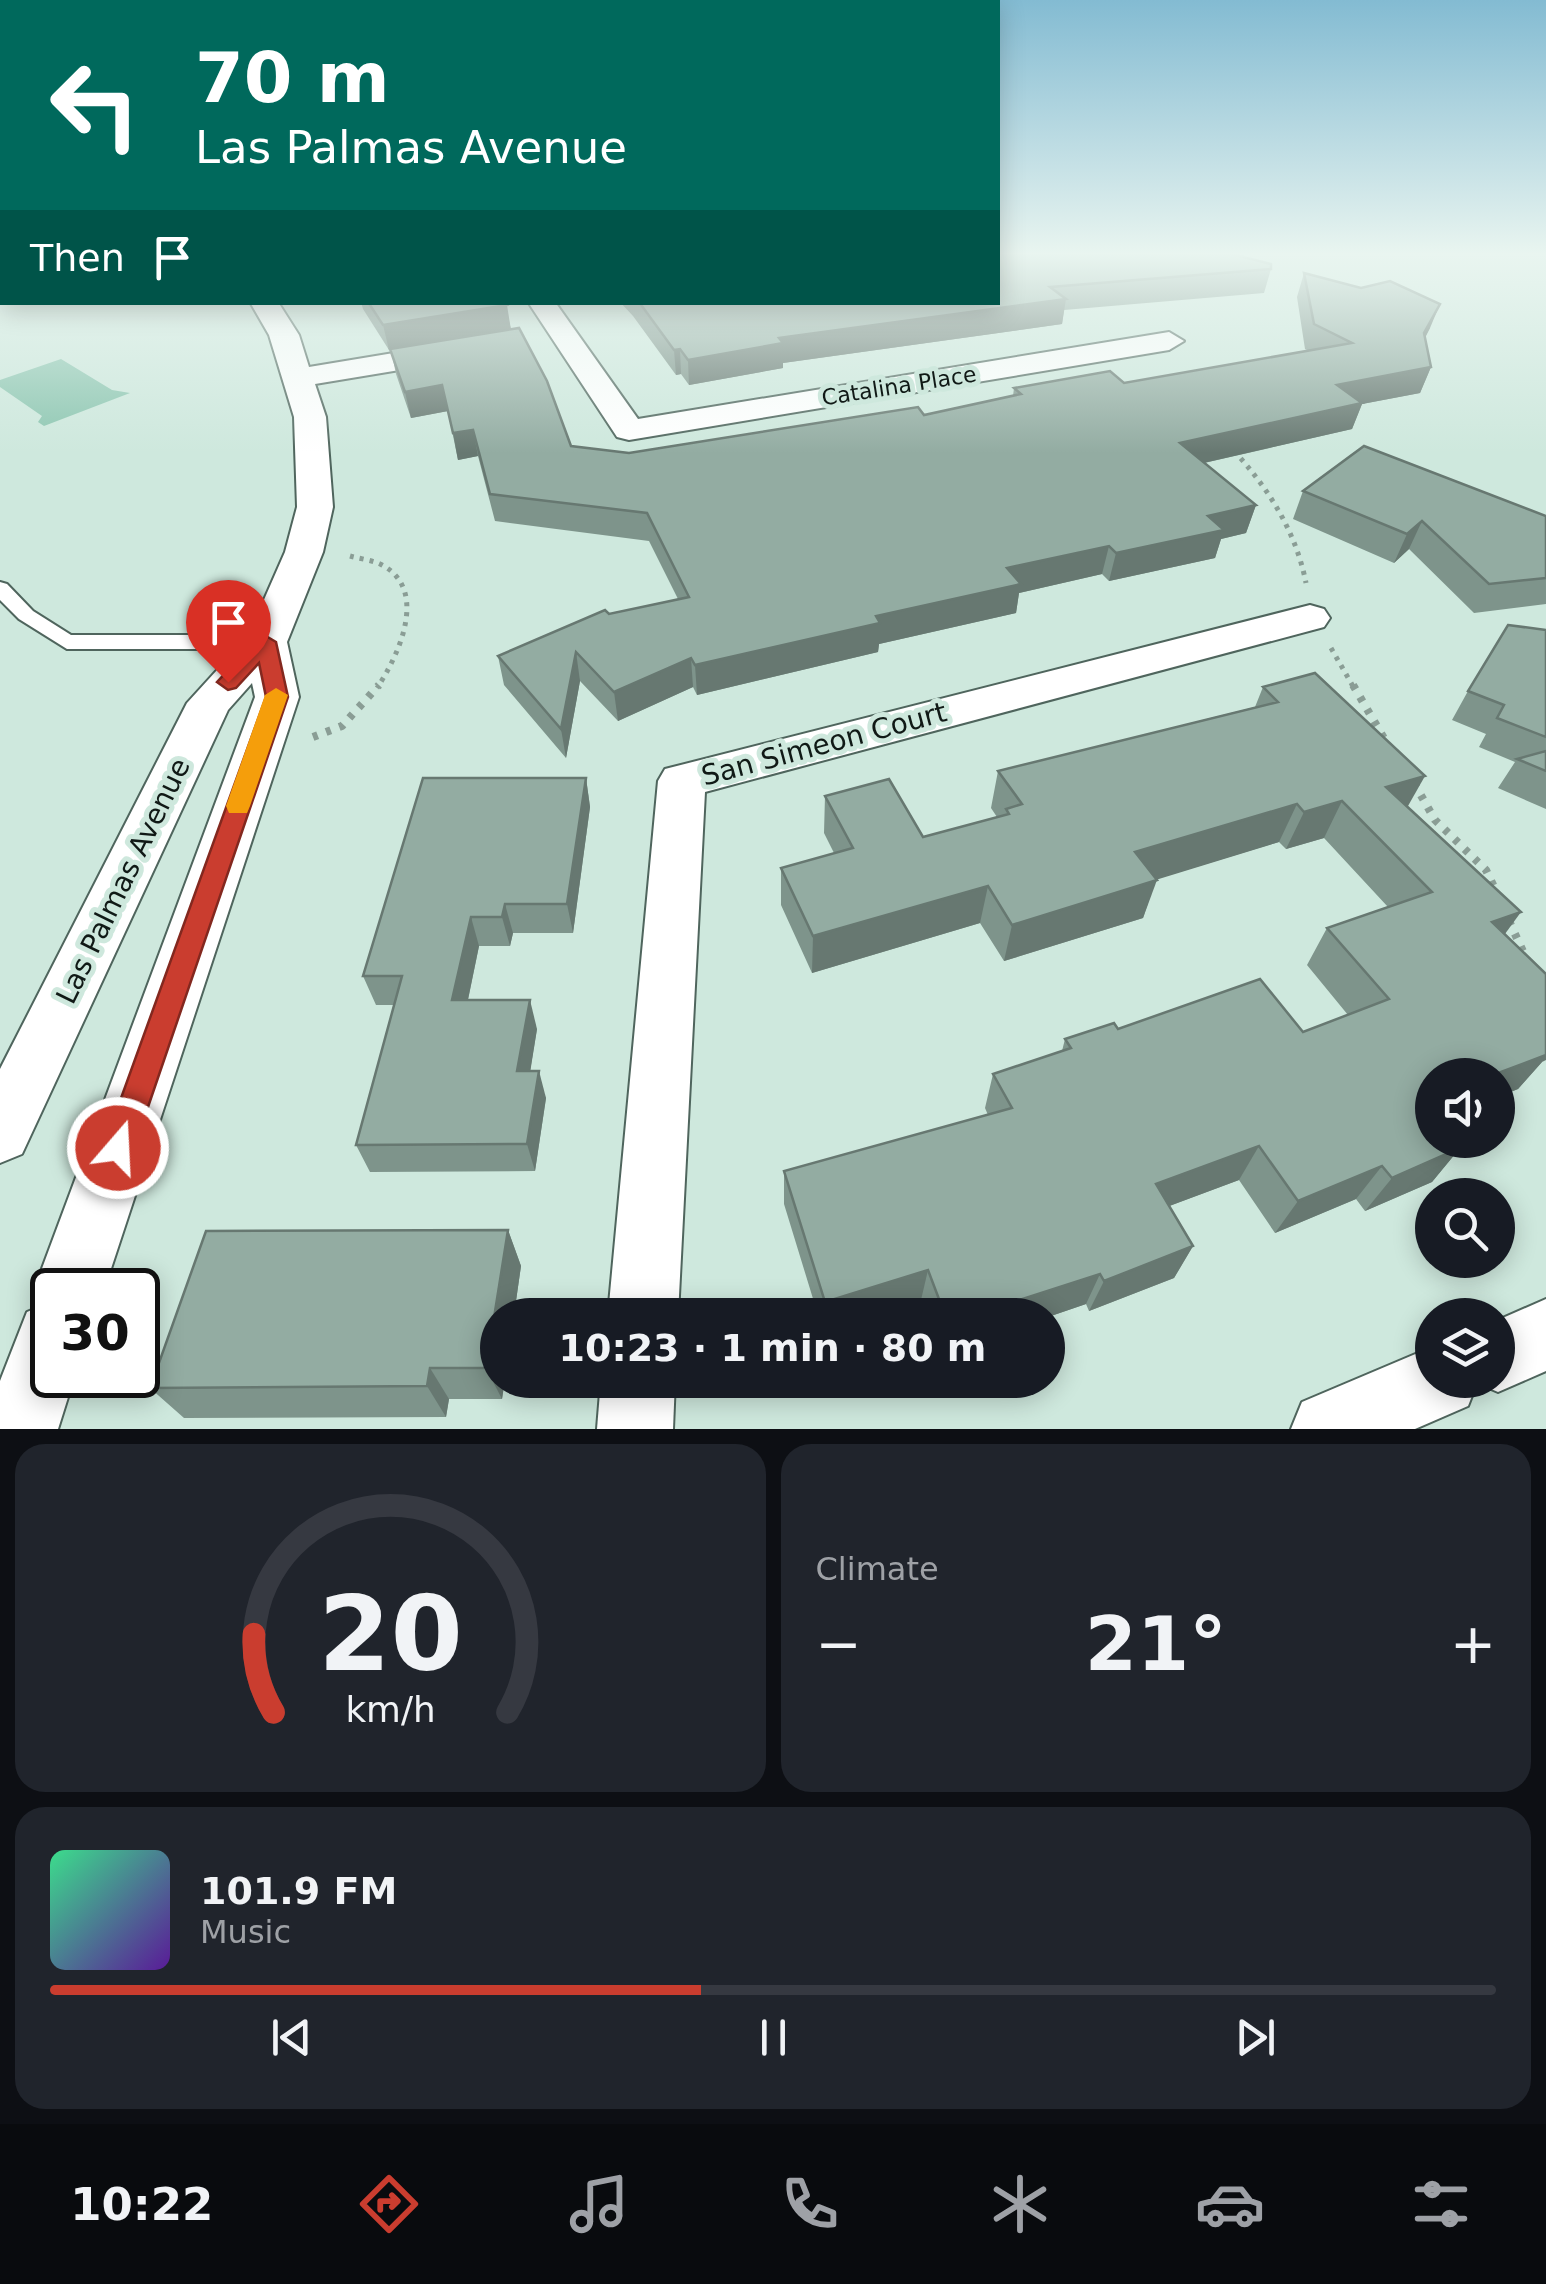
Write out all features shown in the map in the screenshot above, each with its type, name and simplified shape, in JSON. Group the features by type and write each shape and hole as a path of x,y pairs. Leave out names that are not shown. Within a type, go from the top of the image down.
{"street":[{"name":"Las Palmas Avenue","path":"0,1133 209,703 266,642 304,552 314,507 310,418 284,334 275,320"},
{"path":"522,340 559,334 551,320"},
{"name":"Catalina Place","path":"559,334 629,430 1170,341"},
{"path":"297,378 484,347"},
{"name":"San Simeon Court","path":"644,1298 682,781 1310,618"},
{"path":"77,1268 277,697 266,642"},
{"path":"1515,1349 1546,1335"},
{"path":"1328,1429 1415,1392"},
{"path":"20,1429 31,1398"},
{"path":"635,1429 637,1398"}],"lane":[{"path":"0,588 26,615 66,642 266,642"}],"path":[{"path":"1226,443 1254,471 1302,558 1310,618 1351,676 1362,710 1391,747"},
{"path":"255,758 340,728 378,688 400,652 408,615 402,583 376,559 304,552"},
{"path":"1409,775 1435,820 1486,870 1501,902"},
{"path":"1508,918 1531,968"}],"shaded area":[{"path":"61,359 112,390 130,393 44,426 38,422 42,416 0,387 0,380"}],"building":[{"path":"380,320 416,320 383,325"},
{"path":"652,320 914,320 779,338 783,343 688,360 680,349 674,350"},
{"path":"1313,320 1431,320 1424,333 1431,367 1337,385 1362,403 1180,443 1256,505 1208,516 1224,530 1116,553 1109,546 1007,568 1021,584 876,616 880,623 695,665 691,658 614,692 576,652 561,729 498,656 605,610 609,614 689,597 647,513 490,494 473,430 453,433 442,385 405,392 390,349 519,328 547,381 571,446 629,453 918,407 924,415 1021,394 1014,388 1110,371 1124,383 1352,343 1314,324"},
{"path":"1364,446 1546,516 1546,578 1489,584 1422,521 1407,534 1303,491"},
{"path":"1508,625 1546,630 1546,737 1497,718 1504,705 1468,691"},
{"path":"1315,673 1425,776 1386,787 1521,912 1492,922 1546,974 1546,1055 1515,1067 1515,1058 1415,1058 1415,1158 1437,1158 1392,1178 1382,1166 1298,1201 1259,1146 1156,1184 1193,1246 1104,1281 1100,1274 1026,1298 939,1298 928,1270 838,1298 824,1298 784,1171 1012,1108 993,1074 1071,1048 1065,1039 1114,1023 1118,1029 1260,979 1303,1032 1389,999 1327,928 1432,892 1342,801 1304,812 1297,804 1135,852 1157,880 1012,925 988,886 813,936 781,868 853,848 825,796 889,779 923,837 1009,814 1006,809 1022,804 998,771 1278,702 1263,687"},
{"path":"1546,751 1546,771 1517,759"},
{"path":"423,778 586,778 567,904 505,904 502,917 471,917 452,1000 530,1000 517,1071 539,1071 527,1144 356,1145 402,976 363,976"},
{"path":"508,1230 497,1298 480,1298 480,1368 430,1368 427,1386 160,1388 160,1360 206,1231"}],"slow traffic":[{"path":"238,806 276,695"}],"route":[{"path":"118,1148 277,697 266,642 228,682"}]}
